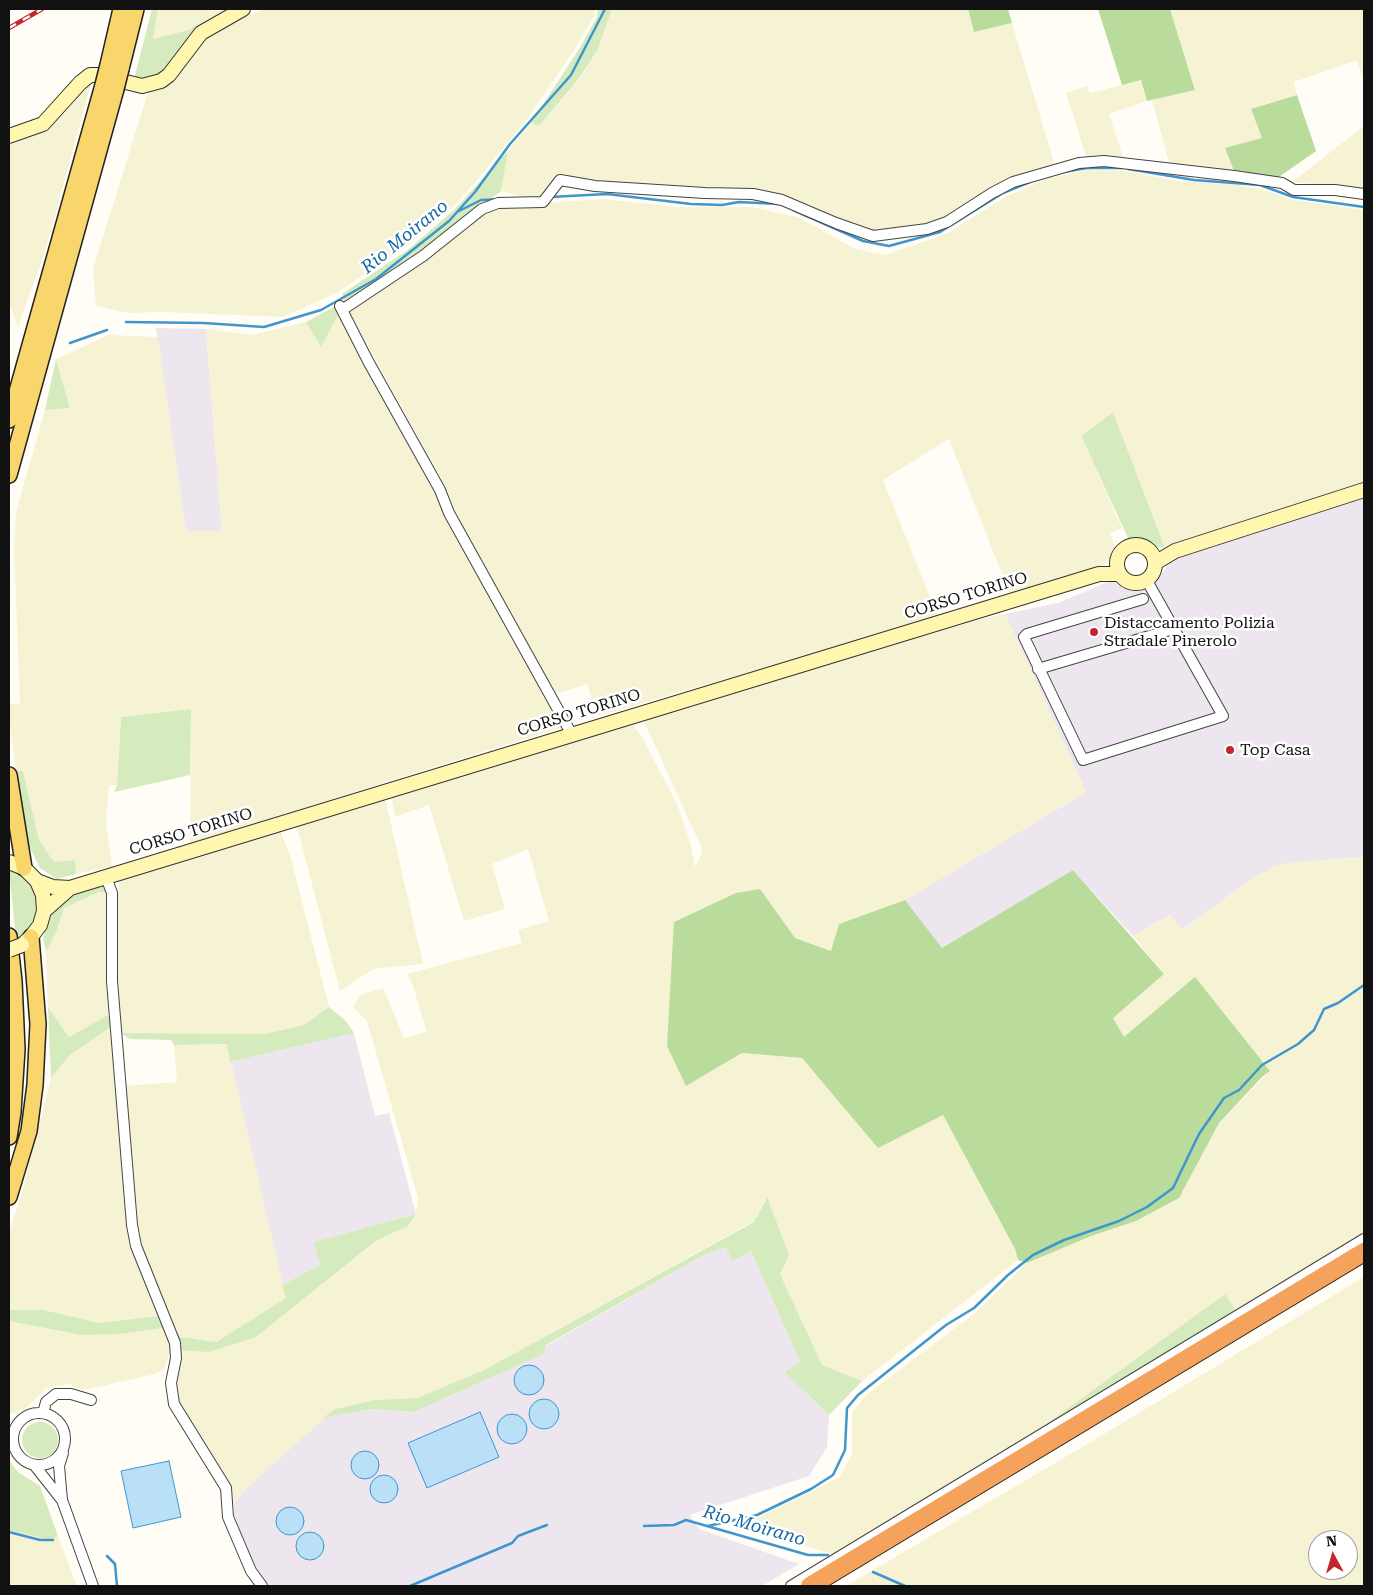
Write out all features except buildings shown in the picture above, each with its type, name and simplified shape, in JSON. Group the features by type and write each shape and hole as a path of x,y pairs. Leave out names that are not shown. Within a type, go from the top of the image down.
{"highway":[{"path":"810,1586 1364,1252"},
{"path":"830,1586 1364,1263"}],"main road":[{"path":"114,67 121,9"},
{"path":"9,475 114,67 136,9"},
{"path":"9,136 43,124 80,83 90,75 98,75 142,86 161,81 169,75 201,33 242,9"},
{"path":"9,420 109,87"},
{"path":"1153,557 1364,490"},
{"path":"1141,545 1153,557 1153,572 1146,579 1131,582 1120,574 1099,574 1117,560 1120,553 1130,546 1141,545"},
{"path":"1117,560 1120,574"},
{"name":"CORSO TORINO","path":"70,888 571,733 1099,574"},
{"path":"9,775 15,864 37,881 53,887 70,888"},
{"path":"9,1197 29,1131 35,1085 38,1024 21,944 40,925 44,910 43,895 37,881"},
{"path":"44,910 70,888"},
{"path":"9,936 14,981 17,1050 15,1093 9,1137"}],"street":[{"path":"571,733 449,513 440,490 368,362 341,307 430,251 482,210 498,203 546,198 560,180 595,186 753,194 782,200 836,223 873,236 902,233 940,224 1014,182 1079,163 1104,161 1282,183 1294,190 1335,190 1364,194"},
{"path":"1143,599 1025,635 1024,640 1083,760 1223,716 1146,579"},
{"path":"1038,668 1173,629"},
{"path":"106,876 112,893 112,981 116,1044 136,1246 175,1344 176,1358 171,1383 174,1404 226,1488 228,1517 251,1571 262,1586"},
{"path":"791,1586 1364,1239"},
{"path":"43,1413 46,1402 56,1394 71,1394 91,1400"},
{"path":"62,1500 35,1466 19,1457 12,1447 13,1434 21,1421 27,1416 43,1413 57,1420 62,1426 65,1434 60,1466 62,1500 93,1586"},
{"path":"9,1424 21,1421"},
{"path":"35,1466 52,1463 64,1450"}],"shaded area":[{"path":"158,9 233,9 188,30 153,39"},
{"path":"264,9 595,9 594,16 576,47 528,118 453,207 407,246 338,292 283,317 163,312 128,313 96,306 93,269 148,92 165,83 210,32"},
{"path":"612,9 968,9 974,32 1012,23 1055,165 942,221 927,226 876,232 838,221 783,196 632,185 559,176 540,201 501,191 508,151 531,123 539,126 578,81 597,51"},
{"path":"1170,9 1364,9 1364,82 1357,60 1294,82 1297,95 1251,109 1262,138 1235,173 1170,166 1152,100 1195,89"},
{"path":"1141,80 1147,101 1109,114 1124,160 1087,159 1066,93 1087,86 1090,93"},
{"path":"91,84 45,252 18,326 9,304 9,141 47,128 84,85"},
{"path":"1364,126 1364,189 1292,182"},
{"path":"1088,170 1126,171 1178,181 1237,185 1264,190 1293,200 1364,210 1364,487 1165,548 1113,412 1081,436 1122,528 1110,534 1116,549 1108,562 1097,568 1011,597 949,439 883,480 938,617 598,716 587,684 553,695 457,516 446,487 348,310 445,244 493,207 522,209 545,203 603,199 677,207 750,207 798,217 855,249 885,255 948,233 1007,196 1050,178"},
{"path":"338,315 563,727 190,843 191,709 121,717 117,785 109,785 106,822 112,867 76,874 75,860 54,862 39,840 23,771 16,771 9,718 9,704 20,703 14,552 16,512 45,410 70,407 56,359 109,335 158,337 186,531 222,531 206,329 252,335 306,322 321,347"},
{"path":"156,328 206,329 222,531 186,531"},
{"path":"1364,498 1364,857 1288,863 1256,876 1182,930 1170,915 1133,936 1073,870 942,949 905,900 1086,792 1005,614 1058,603 1110,581 1131,591 1154,584 1172,560"},
{"path":"1005,614 1086,792 905,900 839,924 832,951 795,938 760,890 686,1086 742,1053 802,1058 878,1147 943,1115 1015,1249 1018,1260 862,1381 822,1365 780,1274 766,1197 754,1221 484,1370 417,1398 375,1400 335,1409 243,1491 234,1504 227,1482 180,1404 176,1383 180,1365 178,1350 256,1337 377,1241 408,1226 416,1214 418,1198 367,1021 353,1007 361,995 383,988 404,1038 427,1032 412,983 407,974 522,943 518,930 549,921 528,849 492,864 505,909 464,921 429,805 395,817 391,794 629,720 642,737 678,806 691,845 695,867 703,851 642,717"},
{"path":"385,798 423,964 373,969 340,991 297,827"},
{"path":"280,830 290,855 329,1007 304,1025 265,1034 121,1033 117,973 116,899 120,880"},
{"path":"1364,857 1364,1233 1236,1311 1225,1294 1027,1438 836,1555 741,1526 840,1477 852,1454 852,1413 866,1395 974,1314 1027,1263 1091,1236 1136,1221 1179,1198 1219,1123 1270,1071 1261,1059 1124,1038 1113,1018 1164,974 1133,936 1171,915 1183,930 1256,876 1275,866 1288,863"},
{"path":"99,892 107,892 108,1015 69,1037 48,1007 46,952 57,930 64,908"},
{"path":"112,1026 131,1248 158,1316 99,1323 44,1310 9,1310 9,1232 21,1196 51,1078 69,1056"},
{"path":"354,1033 375,1116 389,1113 416,1214 315,1242 320,1265 282,1285 230,1062"},
{"path":"227,1044 286,1298 216,1342 181,1337 169,1320 137,1238 124,1086 177,1082 174,1045"},
{"path":"726,1247 751,1251 800,1362 784,1372 829,1415 827,1447 809,1476 690,1515 699,1529 799,1564 762,1586 269,1586 254,1565 234,1515 234,1504 243,1491 323,1418 371,1409 414,1412 542,1354 546,1346 702,1256"},
{"path":"1364,1277 1364,1586 846,1586 1084,1446"},
{"path":"9,1321 121,1334 163,1328 172,1347 164,1369 155,1374 89,1389 78,1389 69,1384 47,1388 25,1409 9,1414"},
{"path":"9,1530 50,1540 58,1536 77,1586 9,1586"}],"green space":[{"path":"152,9 158,9 153,39 188,30 206,22 174,60 154,77 134,79"},
{"path":"598,9 612,9 597,51 577,81 539,126 531,123 579,49 597,17"},
{"path":"968,9 1008,9 1012,23 974,32"},
{"path":"1098,9 1170,9 1195,90 1147,101 1141,80 1122,85"},
{"path":"1297,95 1316,151 1276,179 1235,173 1225,148 1262,138 1251,109"},
{"path":"508,151 501,191 434,244 345,304 342,294 409,249 455,209"},
{"path":"334,307 338,315 321,347 306,322"},
{"path":"56,359 70,408 45,410"},
{"path":"1113,412 1165,548 1154,546 1144,540 1129,540 1081,436"},
{"path":"191,709 190,775 114,792 117,785 121,717"},
{"path":"16,771 23,771 39,840 54,862 75,860 76,874 57,879 40,868 28,844"},
{"path":"9,869 24,877 32,886 36,898 33,922 26,932 16,939"},
{"path":"1073,870 1164,974 1113,1018 1124,1037 1195,977 1270,1071 1262,1077 1219,1123 1179,1198 1136,1221 1091,1236 1027,1263 1018,1260 1015,1249 943,1115 878,1148 802,1058 742,1053 686,1086 667,1046 674,922 736,893 760,889 795,938 831,951 839,924 905,900 942,948"},
{"path":"104,884 107,892 99,892 64,908 57,930 46,952 43,938 56,903 66,894"},
{"path":"48,1007 69,1037 108,1015 112,1026 69,1056 51,1078"},
{"path":"329,1007 345,1020 354,1033 230,1062 227,1044 174,1045 171,1040 130,1039 121,1033 265,1034 304,1025"},
{"path":"767,1197 789,1255 780,1274 822,1365 862,1381 829,1415 784,1372 800,1362 751,1251 732,1261 726,1247 702,1256 546,1345 543,1354 414,1412 371,1409 323,1418 335,1409 375,1400 417,1398 484,1370 754,1222"},
{"path":"416,1214 408,1226 376,1241 256,1337 209,1352 178,1350 169,1320 181,1337 216,1342 286,1298 282,1285 320,1265 314,1242"},
{"path":"1225,1294 1236,1311 1027,1438"},
{"path":"9,1310 44,1310 99,1323 158,1316 163,1328 121,1334 82,1335 9,1321"},
{"path":"40,1422 53,1427 58,1440 53,1453 40,1458 27,1453 22,1440 27,1427"},
{"path":"9,1460 18,1472 40,1486 58,1536 50,1540 9,1530"}],"water":[{"path":"529,1365 540,1369 544,1380 540,1391 529,1395 518,1391 514,1380 518,1369"},
{"path":"544,1399 555,1403 559,1414 555,1425 544,1429 533,1425 529,1414 533,1403"},
{"path":"480,1412 499,1457 427,1488 408,1443"},
{"path":"512,1414 523,1418 527,1429 523,1440 512,1444 501,1440 497,1429 501,1418"},
{"path":"365,1451 375,1455 379,1465 375,1475 365,1479 355,1475 351,1465 355,1455"},
{"path":"169,1461 181,1517 133,1528 121,1471"},
{"path":"384,1475 394,1479 398,1489 394,1499 384,1503 374,1499 370,1489 374,1479"},
{"path":"290,1507 300,1511 304,1521 300,1531 290,1535 280,1531 276,1521 280,1511"},
{"path":"310,1532 320,1536 324,1546 320,1556 310,1560 300,1556 296,1546 300,1536"}],"waterway":[{"name":"Rio Moirano","path":"126,322 204,323 264,327 321,310 376,279 449,221 475,192 510,144 571,75 605,9"},
{"path":"1064,172 1087,168 1123,168"},
{"path":"1128,169 1194,180 1260,185 1293,197 1364,207"},
{"path":"793,210 863,241 889,246 940,232 1003,193 1030,182"},
{"path":"550,197 607,194 691,204 722,205 739,202 779,204"},
{"path":"457,212 481,200 522,198"},
{"name":"Rio Moirano","path":"70,343 107,330"},
{"path":"708,1526 757,1515 811,1489 833,1475 845,1450 847,1408 858,1395 946,1325 974,1308 1008,1275 1033,1255 1064,1240 1119,1221 1147,1207 1173,1188 1199,1134 1224,1098 1239,1090 1262,1065 1298,1044 1314,1030 1324,1009 1338,1003 1364,985"},
{"name":"Rio Moirano","path":"644,1526 674,1525 686,1520 808,1555 828,1555"},
{"name":"Rio Moirano","path":"410,1586 512,1543 518,1536 547,1525"},
{"name":"Rio Moirano","path":"9,1532 40,1540 53,1540"},
{"name":"Rio Moirano","path":"107,1556 115,1564 117,1586"},
{"name":"Rio Moirano","path":"873,1572 905,1586"}],"railway":[{"path":"9,28 42,9"}],"place":[{"name":"Distaccamento Polizia Stradale Pinerolo","path":"1094,632"},
{"name":"Top Casa","path":"1230,750"}]}
